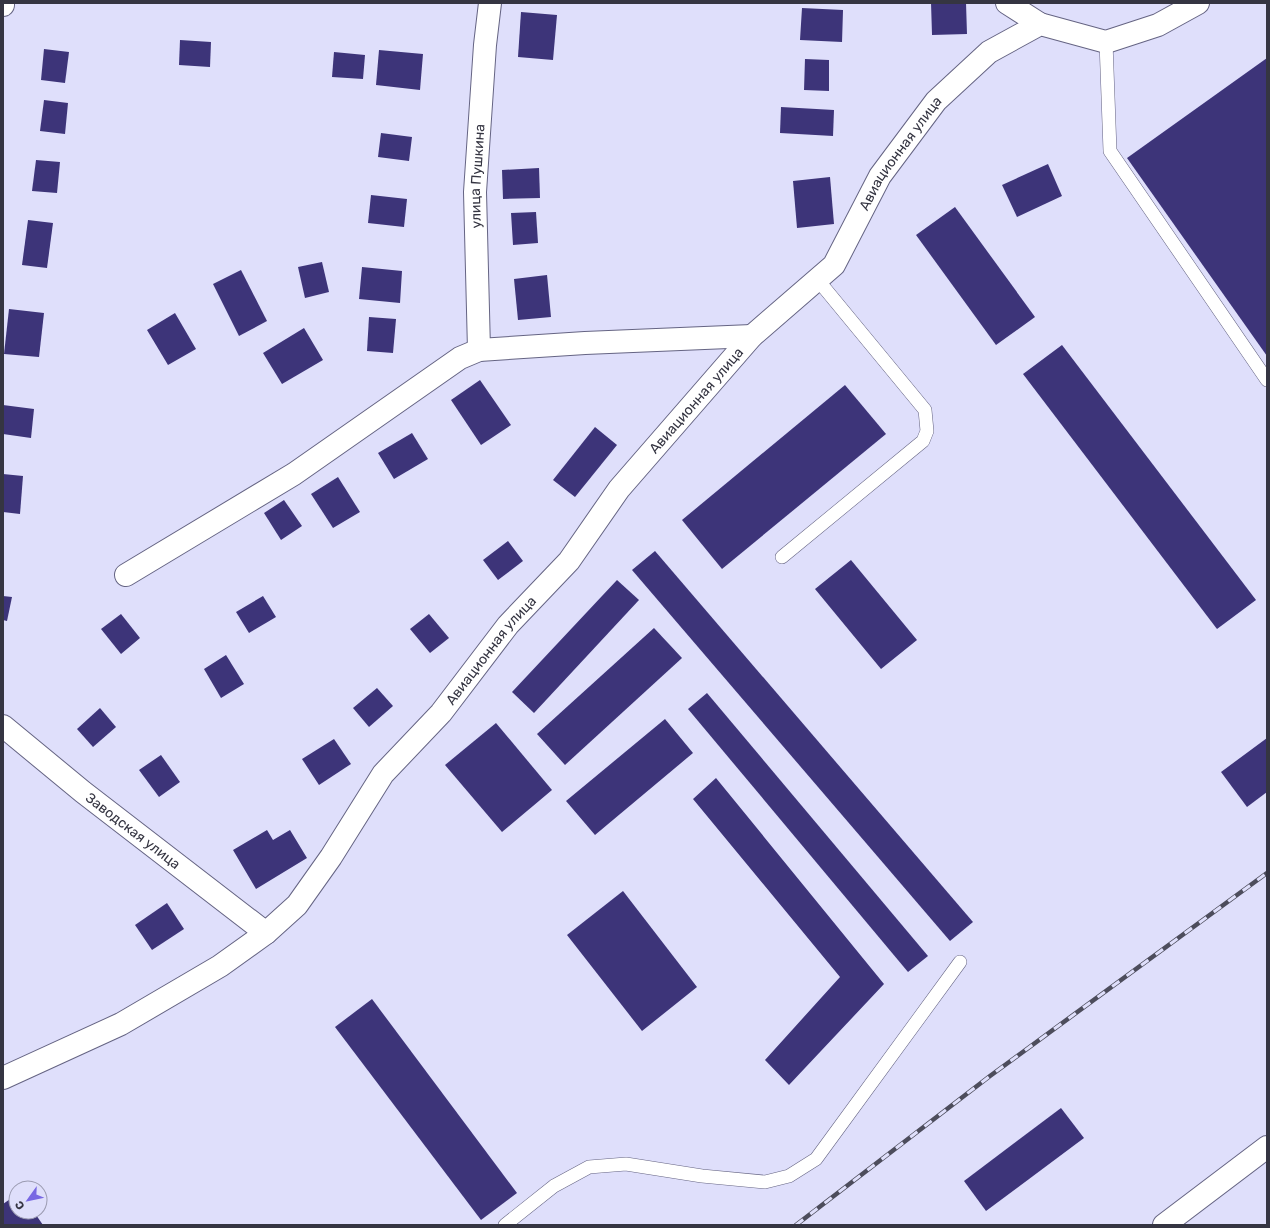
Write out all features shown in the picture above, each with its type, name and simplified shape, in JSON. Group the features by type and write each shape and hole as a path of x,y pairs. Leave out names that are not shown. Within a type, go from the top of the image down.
{"street":[{"name":"улица Пушкина","path":"479,350 475,192 490,3"},
{"path":"1007,3 1040,24 1106,42 1158,25 1198,3"},
{"name":"Авиационная улица","path":"3,1078 121,1024 220,966 266,934 297,905 330,857 383,774 441,713 508,625 569,561 619,489 752,336 834,265 880,176 936,101 989,52 1040,24"},
{"path":"126,575 294,474 460,358 479,350 585,343 752,336"},
{"name":"Заводская улица","path":"3,726 83,792 266,934"},
{"path":"1164,1225 1267,1148"}],"lane":[{"path":"1106,42 1110,151 1267,380"},
{"path":"782,557 923,442 927,431 924,410 817,279"},
{"path":"505,1225 554,1186 589,1167 626,1164 702,1176 765,1182 790,1176 816,1159 960,962"}],"building":[{"path":"931,3 966,3 967,34 932,35"},
{"path":"802,8 843,10 842,42 800,40"},
{"path":"521,12 557,15 553,60 518,57"},
{"path":"180,40 211,42 210,67 179,65"},
{"path":"44,49 69,52 65,83 41,80"},
{"path":"379,50 423,54 420,90 376,85"},
{"path":"334,52 365,55 363,79 332,77"},
{"path":"1267,58 1267,356 1127,158"},
{"path":"805,59 829,60 829,91 804,90"},
{"path":"44,100 68,103 65,134 40,131"},
{"path":"781,107 834,110 833,136 780,133"},
{"path":"381,133 412,137 409,161 378,157"},
{"path":"36,160 60,162 57,193 32,191"},
{"path":"1048,164 1062,196 1017,217 1002,185"},
{"path":"539,168 540,198 503,199 502,170"},
{"path":"830,177 834,224 797,228 793,181"},
{"path":"371,195 407,199 404,227 368,223"},
{"path":"955,207 1035,317 996,345 916,235"},
{"path":"536,212 538,243 513,245 511,213"},
{"path":"28,220 53,223 47,268 22,265"},
{"path":"322,262 329,292 305,298 298,267"},
{"path":"362,267 402,271 400,303 359,299"},
{"path":"241,270 267,321 239,336 213,284"},
{"path":"547,275 551,317 518,320 514,279"},
{"path":"9,309 44,313 39,357 4,354"},
{"path":"175,313 196,349 168,365 147,330"},
{"path":"369,317 396,319 393,353 367,351"},
{"path":"304,328 323,360 282,384 263,353"},
{"path":"1062,345 1256,600 1217,629 1023,374"},
{"path":"480,380 511,425 481,445 451,400"},
{"path":"845,385 886,434 722,569 682,520"},
{"path":"3,405 34,409 31,438 3,434"},
{"path":"595,427 617,445 575,497 553,480"},
{"path":"412,433 428,459 394,479 378,453"},
{"path":"3,474 23,476 20,514 3,512"},
{"path":"338,477 360,512 333,528 311,494"},
{"path":"284,500 302,526 281,540 264,513"},
{"path":"508,541 523,561 498,580 483,560"},
{"path":"655,551 973,922 950,941 632,570"},
{"path":"851,560 917,640 881,669 815,589"},
{"path":"617,580 639,600 534,713 512,692"},
{"path":"3,596 12,597 7,621 3,620"},
{"path":"263,596 276,617 249,633 236,612"},
{"path":"121,614 140,638 121,654 101,629"},
{"path":"429,614 449,638 430,653 410,629"},
{"path":"654,628 682,658 565,765 537,734"},
{"path":"226,655 244,684 221,698 204,669"},
{"path":"377,688 393,706 369,727 353,708"},
{"path":"707,693 928,956 908,972 688,709"},
{"path":"100,708 116,727 93,747 77,729"},
{"path":"665,719 693,753 595,835 566,801"},
{"path":"496,723 552,790 502,832 445,765"},
{"path":"1267,738 1267,792 1247,807 1221,772"},
{"path":"334,739 351,764 319,785 302,759"},
{"path":"161,755 180,782 159,797 139,770"},
{"path":"716,778 884,984 789,1085 765,1060 840,977 693,799"},
{"path":"267,830 273,840 290,830 307,858 256,889 233,850"},
{"path":"623,891 697,987 642,1031 567,935"},
{"path":"167,903 184,929 152,950 135,925"},
{"path":"372,999 517,1193 481,1220 335,1027"},
{"path":"1061,1108 1084,1138 986,1211 964,1181"},
{"path":"8,1201 8,1220 40,1220 43,1225 3,1225 3,1204"}],"railway":[{"path":"796,1225 990,1076 1267,873"}]}
